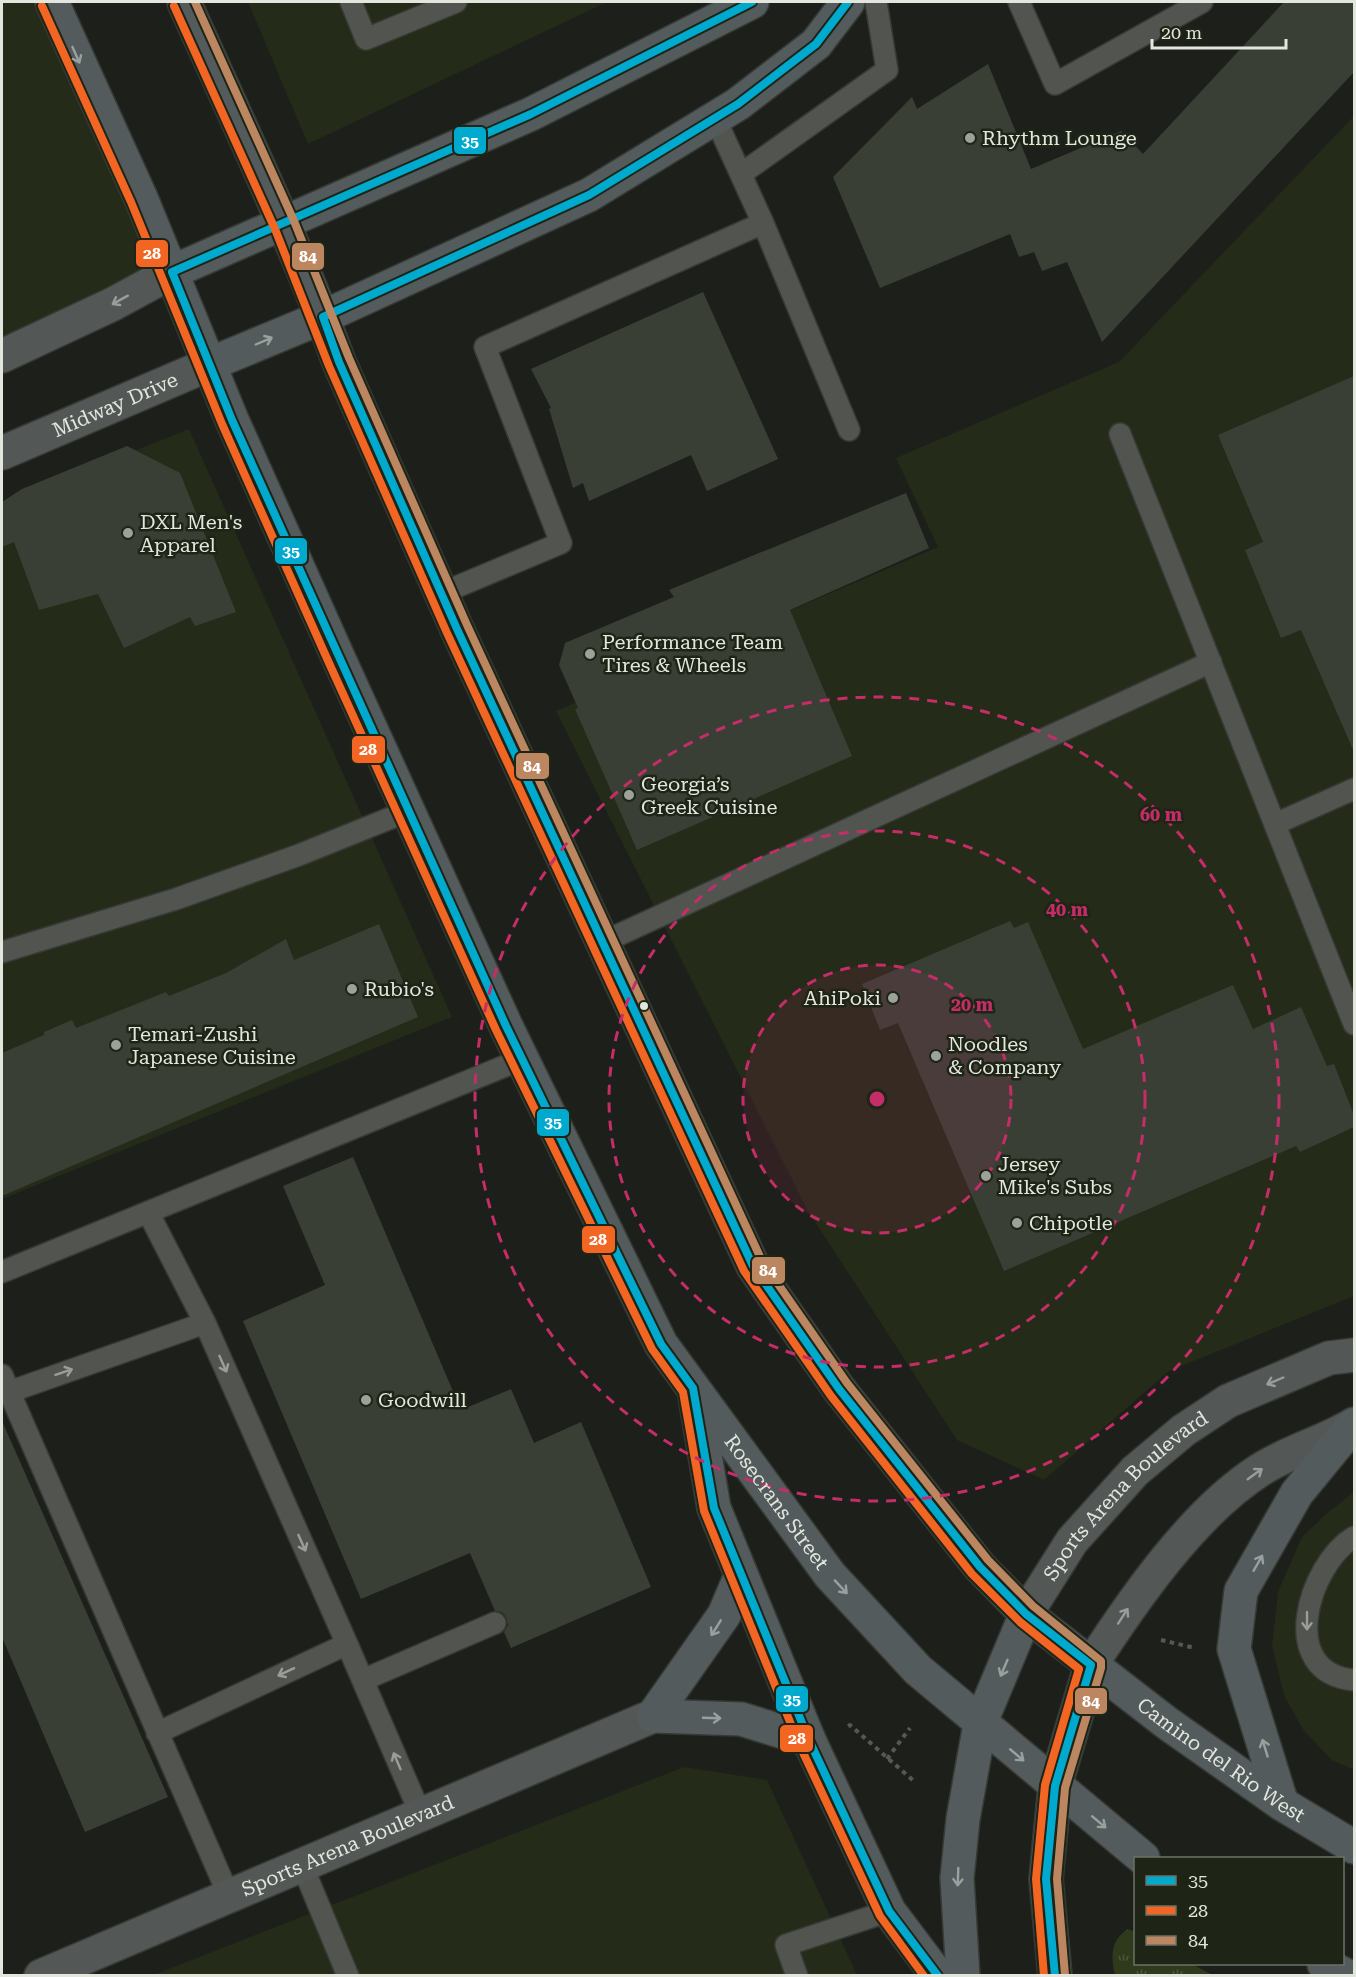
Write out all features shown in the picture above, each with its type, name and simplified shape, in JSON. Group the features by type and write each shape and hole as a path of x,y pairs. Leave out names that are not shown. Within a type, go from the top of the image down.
{"main road":[{"name":"Rosecrans Street","path":"52,2 171,272 232,420 408,811 522,1059 661,1344 830,1575 929,1682 1055,1786"},
{"path":"184,2 283,223 339,362 442,593 601,943 753,1266 839,1389 980,1567 1026,1614 1091,1665"},
{"path":"2,356 113,304 171,272 531,114 752,2"},
{"name":"Midway Drive","path":"2,453 322,317 589,195 715,118 816,44 848,2"},
{"name":"Sports Arena Boulevard","path":"980,1724 1026,1614 1072,1541 1135,1471 1184,1430 1228,1401 1329,1358 1354,1355"},
{"path":"693,1388 714,1508 809,1740 889,1911 938,1976"},
{"path":"1055,1976 1046,1879 1055,1786 1091,1665 1131,1604 1213,1507 1260,1469 1353,1425"},
{"path":"1282,1804 1234,1649 1241,1591 1297,1493 1353,1425"},
{"path":"653,1716 724,1615 741,1575"},
{"name":"Camino del Rio West","path":"1091,1665 1282,1804 1354,1847"},
{"path":"653,1716 741,1719 809,1740"},
{"name":"Sports Arena Boulevard","path":"41,1976 653,1716"},
{"path":"963,1976 957,1878 963,1818 980,1724"},
{"path":"1055,1786 1142,1857"},
{"path":"1326,1965 1347,1976"}],"lane":[{"path":"351,2 366,39 456,2"},
{"path":"741,174 887,70 876,2"},
{"path":"1019,2 1055,84 1202,2"},
{"path":"715,118 763,223 849,430"},
{"path":"442,593 561,543 484,347 763,223"},
{"path":"1120,434 1354,1024"},
{"path":"601,943 1210,662"},
{"path":"1275,824 1354,789"},
{"path":"2,952 176,899 307,852 408,811"},
{"path":"2,1272 522,1059"},
{"path":"148,1212 205,1323 421,1815"},
{"path":"205,1323 5,1383 229,1896"},
{"path":"1354,1537 1329,1561 1306,1614 1308,1639 1313,1655 1327,1673 1354,1680"},
{"path":"363,1680 495,1623"},
{"path":"158,1733 346,1644"},
{"path":"302,1865 348,1976"},
{"path":"797,1976 786,1945 889,1911"}],"path":[{"path":"1161,1640 1199,1649"},
{"path":"843,1728 850,1725 916,1783"},
{"path":"887,1759 910,1728"}],"shaded area":[{"path":"2,2 49,2 152,270 2,338"},
{"path":"248,2 607,2 308,144"},
{"path":"1354,116 1354,1296 1169,1371 1044,1480 957,1440 808,1211 556,711 938,547 896,458 1119,362"},
{"path":"189,429 452,1017 2,1199 2,504"},
{"path":"1354,1492 1354,1770 1332,1760 1304,1731 1284,1695 1272,1646 1278,1592 1302,1537"},
{"path":"684,1767 767,1780 857,1975 151,1976"}],"green space":[{"path":"1128,1929 1134,1932 1134,1965 1194,1965 1212,1975 1115,1975 1113,1949"}],"building":[{"path":"1284,2 1354,2 1354,72 1102,342 1067,262 1042,271 1034,252 1019,257 1010,234 880,288 833,177 912,97 917,109 988,64 1031,169 1121,131 1143,154"},
{"path":"703,292 778,459 707,491 691,455 589,501 583,483 573,488 549,409 551,408 531,369"},
{"path":"1354,376 1354,752 1301,630 1281,638 1245,550 1263,542 1218,435"},
{"path":"127,446 180,473 236,612 195,626 190,617 124,648 98,594 39,610 14,542 2,547 2,502 22,489"},
{"path":"906,493 929,548 790,610 852,756 637,850 575,709 578,708 559,665 565,643 674,597 669,590"},
{"path":"1010,921 1014,928 1028,922 1083,1049 1233,985 1253,1029 1301,1007 1327,1066 1334,1064 1354,1115 1354,1127 1300,1152 1296,1146 1004,1271 898,1023 880,1030 862,984"},
{"path":"379,924 418,1017 2,1196 2,1053 72,1020 76,1028 166,992 169,996 226,973 286,939 294,960"},
{"name":"Goodwill","path":"353,1157 461,1410 511,1389 534,1443 581,1422 651,1587 511,1648 504,1632 508,1625 506,1617 502,1612 495,1611 470,1553 361,1599 243,1321 325,1285 283,1186"},
{"path":"2,1421 168,1797 85,1832 2,1637"}],"transit line":[{"name":"84","path":"195,2 294,221 349,358 467,625 762,1261 847,1383 988,1560 1033,1606 1101,1661 1101,1668 1065,1788 1057,1879 1065,1975"},
{"name":"35","path":"752,2 531,114 172,272 232,420 506,1026 661,1344 693,1388 714,1508 809,1740 889,1911 938,1976"},
{"name":"35","path":"848,2 816,44 738,104 589,195 323,317 339,362 457,629 753,1266 839,1389 980,1567 1026,1614 1091,1665 1055,1786 1046,1879 1055,1976"},
{"name":"28","path":"42,6 131,202 222,424 496,1030 652,1349 683,1392 704,1511 799,1744 880,1916 924,1976"},
{"name":"28","path":"174,6 275,229 329,366 447,633 744,1271 831,1396 972,1574 1020,1622 1079,1669 1045,1785 1036,1879 1044,1976"}],"place":[{"name":"Rhythm Lounge","path":"970,138"},
{"name":"DXL Men's Apparel","path":"128,533"},
{"name":"Performance Team Tires & Wheels","path":"590,654"},
{"name":"Georgia’s Greek Cuisine","path":"629,795"},
{"name":"Rubio's","path":"352,989"},
{"name":"AhiPoki","path":"893,998"},
{"name":"Temari-Zushi Japanese Cuisine","path":"116,1045"},
{"name":"Noodles & Company","path":"936,1056"},
{"name":"Jersey Mike's Subs","path":"986,1176"},
{"name":"Chipotle","path":"1017,1223"},
{"name":"Goodwill","path":"366,1400"}]}
